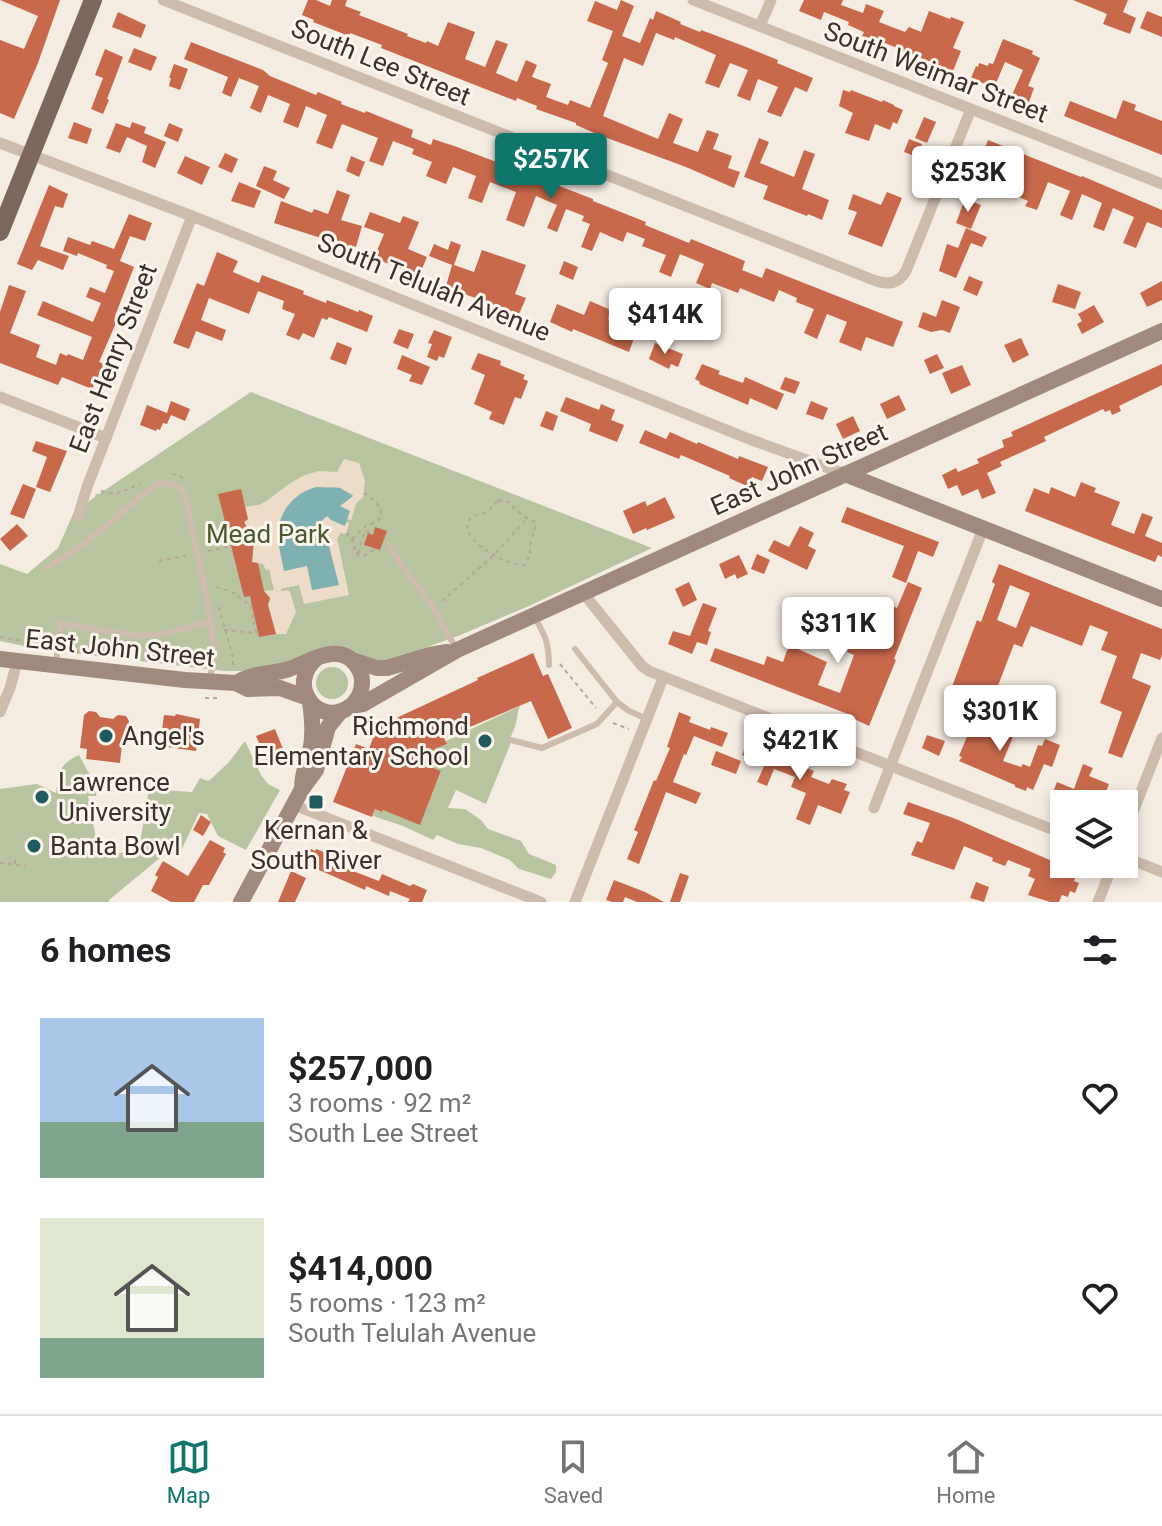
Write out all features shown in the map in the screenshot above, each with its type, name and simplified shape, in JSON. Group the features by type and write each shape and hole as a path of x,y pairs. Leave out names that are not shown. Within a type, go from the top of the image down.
{"main road":[{"path":"0,232 93,0"}],"street":[{"name":"South Lee Street","path":"163,0 885,284 895,282 906,271 971,109"},
{"name":"South Weimar Street","path":"693,0 1162,184"},
{"path":"760,26 771,0"},
{"name":"South Telulah Avenue","path":"0,143 1162,599"},
{"name":"East Henry Street","path":"78,517 192,216"},
{"name":"East John Street","path":"345,709 363,704 457,650 1162,331"},
{"path":"0,397 106,438"},
{"path":"874,808 983,529"},
{"path":"584,594 642,666 663,678 1050,829"},
{"name":"East John Street","path":"352,660 383,669 457,650"},
{"path":"241,902 302,789 316,770 328,727 361,693 362,675 352,660 335,653 310,663 304,680 313,735 310,754 302,773 302,789"},
{"name":"East John Street","path":"8,660 210,682 234,675 248,676 288,669 317,658"},
{"path":"0,712 10,688 8,660"},
{"name":"East John Street","path":"234,675 248,689 280,688 309,699"},
{"path":"575,902 663,678"},
{"path":"309,699 324,711 345,709"},
{"path":"1138,799 1162,738"},
{"path":"294,805 541,902"},
{"path":"1138,863 1162,872"},
{"path":"1098,902 1107,878"}],"lane":[{"path":"47,568 85,543 155,485 166,482 177,485 184,492 211,621 215,652 210,682"},
{"path":"389,545 433,607 457,650"},
{"path":"534,616 546,638 549,665"},
{"path":"56,665 60,624 139,636 168,633 211,621"},
{"path":"575,649 617,702 647,719"},
{"path":"511,740 542,748 597,724 617,702"}],"path":[{"path":"170,473 189,483"},
{"path":"87,487 116,494 151,479"},
{"path":"352,539 381,516 379,505 364,493"},
{"path":"498,500 508,502 536,525 531,555 525,565 515,566 494,555 470,535 467,527 472,517 487,512 498,500"},
{"path":"433,607 448,598 494,555 527,518"},
{"path":"357,555 365,531 371,533 372,530"},
{"path":"346,533 352,539 357,555 364,556 375,549"},
{"path":"207,551 231,546"},
{"path":"159,561 189,555"},
{"path":"215,587 232,592 251,606 256,633 224,630"},
{"path":"218,601 234,675"},
{"path":"0,637 75,649"},
{"path":"549,665 557,661 605,719 641,734"},
{"path":"15,865 16,857"},
{"path":"0,863 25,866"}],"green space":[{"name":"Mead Park","path":"251,392 652,548 458,636 380,662 292,662 248,671 224,671 39,649 0,641 0,564 27,574 58,548 74,512 96,494"},
{"path":"332,667 343,672 348,683 343,694 332,699 321,694 316,683 321,672"},
{"path":"520,706 510,745 486,804 456,790 448,808 465,809 488,829 521,841 529,854 556,865 551,879 519,869 510,860 481,848 458,844 437,835 433,840 373,816 375,809 383,810 420,824 441,772 428,766 435,749"},
{"path":"245,741 261,775 268,784 280,790 246,850 218,836 207,814 199,813 180,853 161,857 109,902 0,902 0,789 37,784 56,793 61,770 79,755 97,784 96,796 88,796 97,843 107,841 110,844 109,855 139,849 149,789 192,792 200,778 211,779"}],"shaded area":[{"path":"344,459 359,463 365,481 363,497 356,504 351,520 347,519 350,511 339,507 353,495 340,488 305,491 299,495 290,503 284,570 307,565 313,590 338,585 303,537 327,516 345,525 349,523 346,534 341,533 337,538 349,595 304,604 299,585 281,589 290,592 296,612 286,634 276,634 268,605 270,598 264,591 274,590 269,569 252,562 254,540 244,522 248,519 245,507 265,502 305,475 319,471 337,472"}],"water":[{"path":"317,487 340,488 353,496 340,506 350,511 345,526 327,516 303,537 326,534 339,585 312,590 307,566 284,571 278,530 283,513 294,499"}],"building":[{"path":"0,0 60,0 14,119 0,113 0,40 24,49 38,16"},
{"path":"308,0 330,6 332,0 347,0 345,6 361,12 359,15 438,46 448,22 475,32 465,59 485,67 496,40 508,44 496,73 517,82 526,60 537,65 532,77 551,84 546,97 568,105 570,100 590,108 608,63 602,60 613,31 587,21 595,1 617,10 621,0 634,6 622,36 640,43 656,11 680,24 778,60 777,63 813,78 807,92 795,87 781,117 767,112 778,87 758,79 750,101 737,96 748,70 730,63 719,88 705,83 716,55 675,37 674,40 656,33 643,66 624,58 603,116 658,139 669,113 683,119 673,143 698,152 707,130 719,134 713,149 732,156 728,168 740,172 734,188 536,109 537,106 517,98 516,101 381,48 382,45 313,22 302,15"},
{"path":"804,0 843,0 841,5 863,13 866,4 884,11 879,22 905,32 909,27 921,32 929,11 951,17 964,22 953,48 961,51 953,71 862,36 864,32 848,25 849,22 824,12 821,20 799,11"},
{"path":"1073,0 1128,0 1123,12 1136,18 1130,34 1103,24 1107,14"},
{"path":"1147,11 1162,17 1162,37 1140,28"},
{"path":"118,12 146,25 141,38 112,27"},
{"path":"1003,39 1033,51 1032,54 1040,58 1028,86 1034,88 1029,102 1012,95 1023,70 1005,62 994,88 971,78 979,63 993,64"},
{"path":"191,42 316,95 318,92 341,104 413,130 411,137 431,145 433,139 457,147 593,199 689,243 691,239 745,261 742,270 762,278 766,268 903,322 893,347 866,337 861,351 839,342 847,322 827,314 817,339 804,333 814,309 796,302 797,298 779,290 774,302 740,288 738,293 712,283 710,289 696,283 704,264 680,254 671,277 659,272 666,255 642,246 645,239 627,232 623,242 600,232 592,251 581,247 590,224 582,221 584,216 566,209 557,232 547,228 557,205 536,196 524,227 506,220 516,192 490,182 482,203 468,198 476,176 453,167 446,184 426,176 432,162 412,154 414,149 393,141 383,166 369,161 378,138 342,124 332,149 316,143 327,115 306,106 298,128 283,122 290,104 268,95 261,113 250,108 259,86 239,78 231,97 222,93 228,77 184,59"},
{"path":"134,48 157,57 151,71 128,62"},
{"path":"105,49 123,57 103,114 91,109 103,78 95,75"},
{"path":"174,64 188,69 180,90 169,86"},
{"path":"843,90 883,100 903,110 897,124 893,122 890,130 875,124 869,141 845,133 853,113 839,106"},
{"path":"1123,100 1136,105 1134,110 1162,121 1162,155 1064,116 1070,101 1116,119"},
{"path":"924,117 936,122 927,143 915,138"},
{"path":"74,122 92,129 87,144 68,138"},
{"path":"132,122 146,127 144,133 166,142 155,168 142,162 147,146 127,137 120,153 106,148 116,123 130,128"},
{"path":"169,123 183,129 178,142 164,136"},
{"path":"759,138 769,142 760,163 794,177 804,150 815,154 802,189 829,200 822,220 763,199 768,186 744,177"},
{"path":"909,139 922,144 917,157 904,152"},
{"path":"988,140 1162,210 1162,228 1147,222 1136,248 1123,243 1134,217 1113,208 1104,231 1093,227 1102,203 1082,194 1072,220 1060,215 1070,191 1048,182 1037,210 1025,206 1028,201 974,177"},
{"path":"225,153 238,159 232,173 218,167"},
{"path":"185,156 210,167 202,185 177,173"},
{"path":"351,156 365,162 359,177 346,171"},
{"path":"264,166 277,171 273,180 290,188 284,199 256,186"},
{"path":"239,182 261,191 254,208 231,201"},
{"path":"49,185 68,194 63,208 55,206 40,246 69,256 63,270 38,260 32,270 17,264"},
{"path":"337,190 350,195 341,220 362,226 356,247 274,223 281,201 312,213 314,209 328,214"},
{"path":"887,192 902,198 882,247 848,234 857,212 848,209 853,194 881,205"},
{"path":"965,199 981,205 971,229 956,223"},
{"path":"370,212 400,223 403,216 419,222 408,249 427,257 419,276 374,258 384,234 364,227"},
{"path":"129,214 152,223 145,241 130,236 120,261 134,267 115,316 118,317 116,323 99,362 104,364 92,389 62,377 58,385 0,363 0,312 9,285 26,291 10,333 40,345 36,357 56,365 60,353 83,360 92,337 37,315 43,301 93,322 101,303 86,297 90,287 105,293 114,271 78,253 77,256 63,251 68,237 114,249"},
{"path":"966,228 987,237 982,247 971,243 956,278 939,271 947,244 958,248"},
{"path":"451,241 461,245 454,265 474,272 482,250 526,265 515,294 526,298 519,314 459,292 458,295 445,290 452,265 429,256 434,244 448,250"},
{"path":"217,252 238,261 233,272 259,283 262,275 326,303 327,300 373,316 367,332 329,317 327,320 322,318 314,338 303,333 299,340 286,335 295,314 282,309 284,301 258,291 249,314 209,298 201,320 226,330 222,341 196,331 189,349 173,343 197,283 204,286"},
{"path":"564,261 578,267 573,280 559,274"},
{"path":"969,276 983,282 977,296 963,290"},
{"path":"1162,281 1162,300 1147,307 1140,293"},
{"path":"1058,284 1081,292 1075,309 1052,302"},
{"path":"942,300 960,307 950,333 942,330 931,332 918,327 923,312 936,317"},
{"path":"590,301 611,310 608,319 637,330 629,352 550,322 557,304 584,315"},
{"path":"646,301 661,306 652,328 638,322"},
{"path":"1094,305 1104,322 1082,334 1077,324 1082,321 1078,314"},
{"path":"399,329 414,334 408,349 393,343"},
{"path":"434,330 452,337 444,358 439,356 437,361 427,357 432,344 428,343"},
{"path":"1021,338 1029,355 1013,363 1004,345"},
{"path":"337,342 352,348 346,365 330,359"},
{"path":"655,343 683,354 678,367 671,364 669,369 649,359"},
{"path":"478,353 501,361 500,365 525,375 523,379 528,381 521,399 515,397 504,425 489,419 492,412 474,404 485,375 471,369"},
{"path":"937,354 944,368 930,374 924,360"},
{"path":"402,355 430,367 422,385 409,381 412,375 397,369"},
{"path":"702,364 720,371 718,374 743,383 745,377 784,394 777,410 750,398 748,405 699,384 695,379"},
{"path":"1162,364 1162,385 1119,406 1121,411 1112,415 1110,410 1105,412 1103,409 1000,462 1002,466 987,473 996,493 982,499 978,489 962,496 957,485 948,489 942,475 979,463 977,459 1004,447 1002,440 1013,436 1011,432"},
{"path":"962,365 971,385 951,394 942,373"},
{"path":"785,377 800,382 795,394 780,389"},
{"path":"899,395 906,410 887,419 880,404"},
{"path":"566,397 599,410 601,404 615,410 611,420 624,425 617,442 589,431 591,424 560,411"},
{"path":"171,401 190,409 185,421 171,415 167,424 163,423 156,431 140,425 147,405 167,413"},
{"path":"811,401 828,408 823,420 806,414"},
{"path":"546,411 558,416 553,431 540,426"},
{"path":"853,416 860,431 843,439 836,424"},
{"path":"645,430 666,439 670,432 738,459 739,456 768,467 762,481 752,477 747,486 681,455 679,459 639,443"},
{"path":"36,441 67,451 50,492 36,487 47,457 32,451"},
{"path":"1081,482 1096,488 1094,492 1120,502 1111,525 1134,534 1142,513 1153,517 1145,536 1162,543 1162,557 1158,555 1155,562 1025,511 1034,488 1049,494 1051,487 1075,497"},
{"path":"23,484 36,489 24,519 10,514"},
{"path":"241,489 248,519 244,522 254,540 252,562 258,563 264,591 270,598 268,605 276,634 259,637 250,596 244,597 218,494"},
{"path":"665,497 675,518 633,534 623,511 645,501 647,506"},
{"path":"847,507 939,542 933,557 918,551 906,583 892,577 904,546 841,522"},
{"path":"17,524 28,536 10,551 0,539"},
{"path":"800,526 814,533 808,546 816,550 807,570 768,551 774,540 789,547"},
{"path":"375,527 387,531 380,550 364,545 368,533 373,535"},
{"path":"757,554 770,560 764,574 751,569"},
{"path":"739,555 748,574 737,579 735,574 725,579 719,564"},
{"path":"999,564 1162,629 1160,660 1141,653 1132,678 1151,686 1122,758 1108,753 1122,712 1100,703 1117,656 1101,650 1108,632 1090,625 1082,646 1031,626 1022,647 1014,644 994,696 978,690 973,701 950,692 977,620 981,622 995,584 992,582","holes":["1010,585 1030,593 1016,628 997,620"]},
{"path":"689,582 697,600 683,607 675,589"},
{"path":"908,582 922,588 869,726 853,716 710,661 715,648 764,665 767,656 783,662 789,645 827,662 818,685 840,693 854,655 847,652 853,638 877,648 889,618 868,610 873,598 897,608"},
{"path":"703,603 717,608 708,631 711,632 707,645 697,642 692,654 668,644 673,631 690,636"},
{"path":"533,653 543,676 548,674 572,728 548,739 531,701 444,738 447,744 435,749 428,766 441,771 420,825 383,810 375,809 372,817 333,802 356,744 369,749 377,727"},
{"name":"Angel's","path":"89,711 113,719 118,715 126,716 129,721 128,731 132,731 130,742 122,744 120,763 86,759 87,749 80,748 84,715"},
{"path":"679,712 691,717 689,722 728,733 722,747 694,736 673,782 701,793 696,804 666,792 639,864 627,859 638,832 634,830 670,748 667,747"},
{"path":"952,714 997,730 999,726 1015,732 1003,761 1021,767 1023,764 1030,767 1038,745 1042,746 1045,739 1060,745 1052,767 1044,764 1033,790 1027,787 1026,791 959,761 968,734 947,726"},
{"path":"164,715 200,719 196,751 160,746"},
{"path":"275,729 285,754 267,761 256,736"},
{"path":"927,735 945,741 939,756 922,748"},
{"path":"748,740 778,751 814,771 811,777 829,784 832,779 847,784 844,790 850,792 841,814 818,805 810,825 796,819 806,793 791,787 795,777 774,769 767,786 757,782 765,764 742,755"},
{"path":"716,751 741,761 736,774 711,765"},
{"path":"1083,764 1093,768 1089,776 1109,784 1107,790 1054,790 1057,782 1074,789"},
{"path":"908,802 956,819 1050,860 1050,878 1075,878 1074,881 1079,883 1075,893 1070,891 1068,897 1062,895 1059,902 1028,895 1035,879 1028,876 1031,869 1008,860 1005,866 964,846 954,870 911,855 917,841 922,843 930,823 903,814"},
{"path":"201,815 211,822 203,836 193,830"},
{"path":"210,840 225,848 223,852 226,854 209,885 203,885 194,902 171,902 151,891 163,861 188,876"},
{"path":"309,848 332,855 329,862 379,881 382,874 427,890 422,902 408,902 410,899 390,891 389,896 366,886 365,890 303,863"},
{"path":"291,871 306,878 295,902 278,902"},
{"path":"680,873 689,876 680,902 670,902"},
{"path":"614,880 664,902 637,902 625,897 623,902 606,900"},
{"path":"976,882 989,887 984,902 970,898"}],"place":[{"name":"Angel's","path":"106,736"},
{"name":"Richmond Elementary School","path":"485,741"},
{"name":"Lawrence University","path":"42,797"},
{"name":"Kernan & South River","path":"316,802"},
{"name":"Banta Bowl","path":"34,846"}]}
